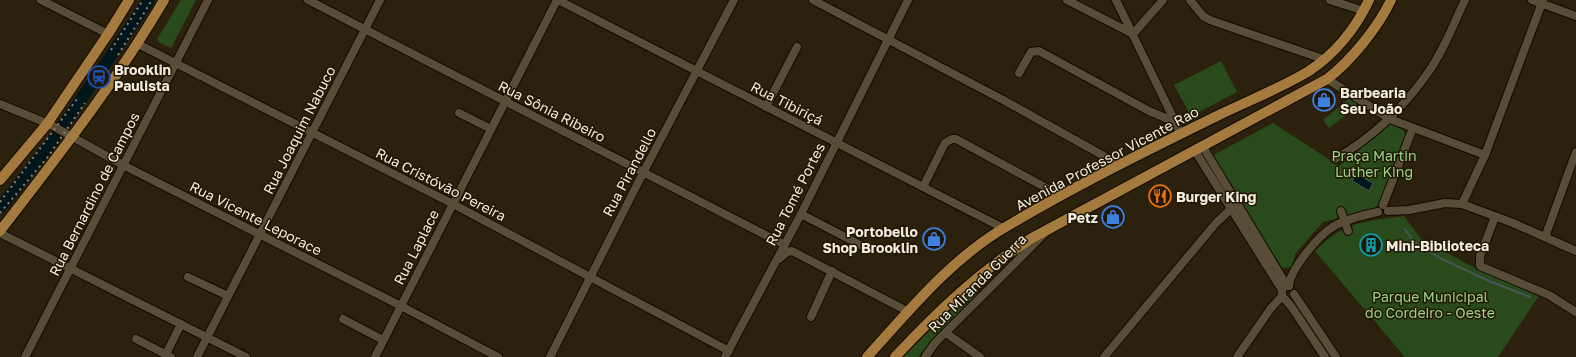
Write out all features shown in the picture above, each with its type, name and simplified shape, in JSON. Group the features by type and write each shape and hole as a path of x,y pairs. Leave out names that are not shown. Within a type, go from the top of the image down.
{"main road":[{"path":"0,180 49,124 129,0"},
{"path":"0,232 138,44 164,0"},
{"name":"Avenida Professor Vicente Rao","path":"868,357 944,274 972,250 1003,228 1061,196 1181,134 1309,71 1344,40 1364,11 1369,0"},
{"path":"895,357 924,326 972,282 1014,249 1328,79 1342,68 1384,16 1391,0"}],"street":[{"path":"41,0 108,34"},
{"name":"Rua Bernardino de Campos","path":"25,357 208,0"},
{"name":"Rua Sônia Ribeiro","path":"308,0 785,245"},
{"name":"Rua Joaquim Nabuco","path":"197,357 380,0"},
{"name":"Rua Tibiriçá","path":"558,0 1003,228"},
{"name":"Rua Laplace","path":"375,357 558,0"},
{"name":"Rua Pirandello","path":"550,357 643,172 698,72 734,0"},
{"path":"814,0 888,38 1120,165"},
{"name":"Rua Tomé Portes","path":"727,354 801,214 908,0"},
{"path":"1067,0 1133,34"},
{"path":"1116,0 1181,134"},
{"path":"1133,34 1163,0"},
{"path":"1190,0 1203,16 1210,20 1323,59"},
{"path":"1330,0 1364,11"},
{"path":"1335,159 1390,119 1428,74 1445,43 1465,0"},
{"path":"1532,0 1543,2 1576,16"},
{"path":"1462,204 1485,155 1543,2"},
{"name":"Rua Cristóvão Pereira","path":"138,44 453,204 590,276 727,354"},
{"path":"766,107 797,47"},
{"path":"1019,72 1032,52 1039,51 1149,111 1175,122"},
{"path":"1328,79 1390,119 1485,155"},
{"name":"Rua Vicente Leporace","path":"0,104 49,124 123,165 498,357"},
{"path":"459,113 491,129"},
{"path":"1386,208 1413,128"},
{"path":"924,187 945,144 952,139 956,139 1061,196"},
{"path":"1199,149 1231,209 1285,291"},
{"path":"1199,149 1325,357"},
{"path":"1545,237 1576,152"},
{"path":"1237,357 1271,308 1285,291 1291,277 1317,241 1334,226 1378,212 1379,207 1409,210 1445,203 1462,204 1576,251"},
{"path":"1104,357 1214,226 1231,209"},
{"path":"1341,211 1348,231"},
{"path":"801,214 868,249"},
{"path":"1495,217 1480,256 1480,266 1549,295 1576,312"},
{"name":"Rua Miranda Guerra","path":"925,357 935,343 1049,229"},
{"path":"0,232 70,269 246,357"},
{"path":"775,263 787,252 792,251 909,312"},
{"path":"810,317 832,271"},
{"path":"188,277 228,296"},
{"path":"1285,291 1294,290 1294,294 1336,357"},
{"path":"342,319 383,340"},
{"path":"136,339 168,356 181,324"},
{"path":"946,333 980,357"}],"green space":[{"path":"181,0 196,0 171,48 158,42 157,39"},
{"path":"1221,61 1237,92 1191,116 1174,85"},
{"path":"1351,97 1358,106 1329,128 1323,120"},
{"name":"Praça Martin Luther King","path":"1391,122 1403,130 1407,137 1382,201 1374,209 1323,222 1295,254 1292,267 1282,268 1210,157 1273,123 1339,166"},
{"name":"Parque Municipal do Cordeiro - Oeste","path":"1404,216 1421,239 1477,269 1540,294 1498,357 1405,357 1315,251 1325,241 1345,228 1356,224"},
{"path":"972,289 978,295 930,342 918,357 903,357"}],"water":[{"path":"1356,174 1373,183 1369,191 1352,181"}],"waterway":[{"path":"0,208 52,142 149,0"},
{"path":"1405,229 1414,242 1440,258 1489,281 1530,297"}],"railway":[{"path":"111,50 143,0"},
{"path":"118,55 152,0"},
{"path":"0,202 77,99"},
{"path":"0,213 47,158 85,103"}],"place":[{"name":"Brooklin Paulista","path":"99,77"},
{"name":"Barbearia Seu João","path":"1324,100"},
{"name":"Burger King","path":"1160,196"},
{"name":"Petz","path":"1113,217"},
{"name":"Portobello Shop Brooklin","path":"934,239"},
{"name":"Mini-Biblioteca","path":"1371,245"}]}
